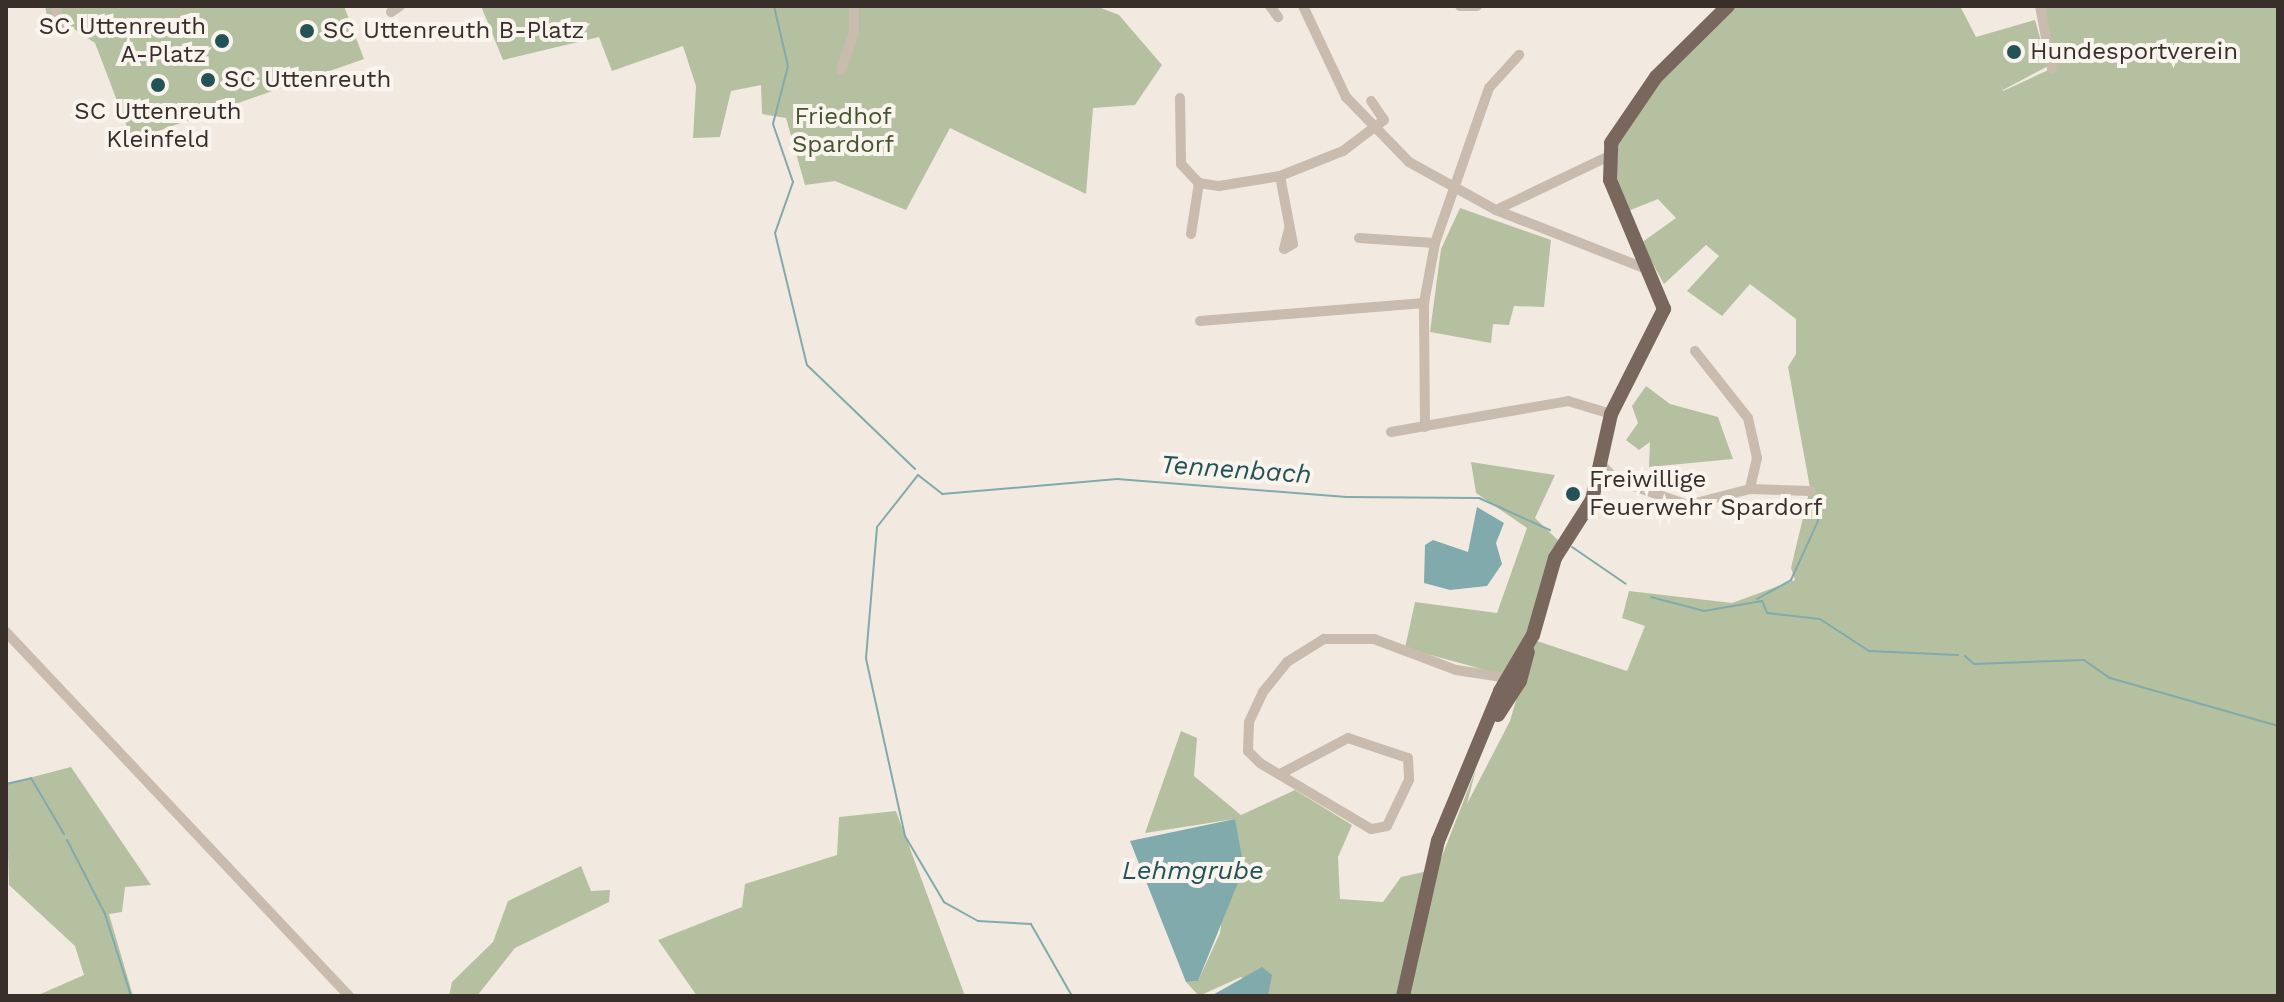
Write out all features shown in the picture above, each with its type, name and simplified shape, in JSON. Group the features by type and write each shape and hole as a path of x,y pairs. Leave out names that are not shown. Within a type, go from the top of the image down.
{"main road":[{"path":"1403,996 1426,877 1451,808 1528,646 1555,558 1597,487 1611,414 1664,309 1607,157 1617,129 1675,55 1728,6"}],"street":[{"path":"56,6 58,27"},
{"path":"841,70 854,33 854,6"},
{"path":"1270,6 1278,17"},
{"path":"1303,6 1333,77 1373,131 1458,193 1649,270"},
{"path":"1460,6 1477,6"},
{"path":"2040,6 2052,69"},
{"path":"1425,427 1424,303 1435,243 1458,193 1489,88 1519,55"},
{"path":"1180,98 1179,157 1199,183 1191,234"},
{"path":"1199,183 1280,176 1373,131 1384,120 1371,101"},
{"path":"1496,210 1607,157"},
{"path":"1280,176 1289,229"},
{"path":"1359,238 1435,243"},
{"path":"1200,321 1424,303"},
{"path":"1695,351 1748,418 1757,458 1750,489"},
{"path":"1391,432 1568,401 1611,414"},
{"path":"1602,465 1616,480 1688,505 1750,489 1811,491"},
{"path":"1597,487 1616,480"},
{"path":"6,632 349,996"},
{"path":"1282,773 1348,738 1408,758 1412,769 1381,829 1282,773 1248,751 1249,722 1287,662 1324,639 1374,639 1509,688"}],"green space":[{"name":"SC Uttenreuth","path":"45,6 344,6 364,59 132,140 95,43 71,27 50,30"},
{"name":"Friedhof Spardorf","path":"481,6 1096,6 1119,15 1162,65 1135,105 1093,108 1086,194 950,128 906,210 835,181 805,185 786,118 762,114 761,85 731,91 720,137 693,138 696,86 683,46 612,71 599,37 503,60"},
{"path":"1735,6 1960,6 1976,37 2035,20 2048,66 2003,90 2000,84 2003,91 2055,67 2043,6 2278,6 2278,996 1245,996 1268,995 1241,977 1199,996 1186,982 1198,981 1220,933 1235,819 1145,833 1181,731 1197,738 1194,776 1241,815 1295,790 1352,825 1338,857 1340,899 1383,902 1401,877 1437,869 1476,769 1467,804 1510,721 1522,680 1405,648 1415,602 1497,613 1527,528 1476,493 1471,462 1555,475 1535,518 1566,548 1534,640 1627,671 1645,626 1622,618 1629,591 1732,603 1795,580 1791,568 1810,488 1788,367 1796,354 1796,319 1750,284 1722,316 1687,291 1719,256 1706,245 1664,284 1641,243 1676,218 1658,199 1628,211 1609,155 1672,63"},
{"path":"1460,208 1551,240 1544,307 1514,306 1509,325 1493,324 1491,343 1430,332 1441,249"},
{"path":"1646,386 1670,404 1718,417 1733,459 1649,467 1650,442 1639,450 1626,440 1638,423 1632,406"},
{"path":"71,767 151,885 125,887 122,912 109,914 133,996 36,996 84,975 75,946 9,885 6,784"},
{"path":"896,811 965,996 697,996 658,940 742,907 745,884 837,855 839,817"},
{"path":"581,866 591,891 610,890 609,902 515,948 477,996 449,996 452,982 493,942 508,901"}],"water":[{"path":"1477,507 1504,523 1496,543 1502,564 1487,586 1450,590 1424,583 1425,545 1433,540 1468,552"},
{"name":"Lehmgrube","path":"1235,819 1244,868 1198,981 1186,982 1130,841"},
{"path":"1262,967 1272,975 1268,995 1211,996"}],"waterway":[{"name":"Tennenbach","path":"774,6 788,66 773,124 793,182 775,233 807,365 915,469"},
{"name":"Tennenbach","path":"1072,996 1031,924 978,921 944,902 905,836 866,658 877,527 918,475 942,494 1117,479 1346,497 1479,498 1550,530"},
{"path":"1757,599 1791,580 1818,521 1820,496"},
{"name":"Tennenbach","path":"1572,547 1626,584"},
{"name":"Tennenbach","path":"1651,597 1704,611 1762,601 1767,613 1820,619 1869,651 1958,655"},
{"name":"Tennenbach","path":"1965,656 1974,664 2084,660 2110,678 2278,726"},
{"path":"6,784 31,778 64,834"},
{"path":"67,840 105,914 131,996"}],"place":[{"name":"SC Uttenreuth B-Platz","path":"307,31"},
{"name":"SC Uttenreuth A-Platz","path":"222,41"},
{"name":"Hundesportverein","path":"2014,52"},
{"name":"SC Uttenreuth","path":"208,80"},
{"name":"SC Uttenreuth Kleinfeld","path":"158,85"},
{"name":"Freiwillige Feuerwehr Spardorf","path":"1573,494"}]}
